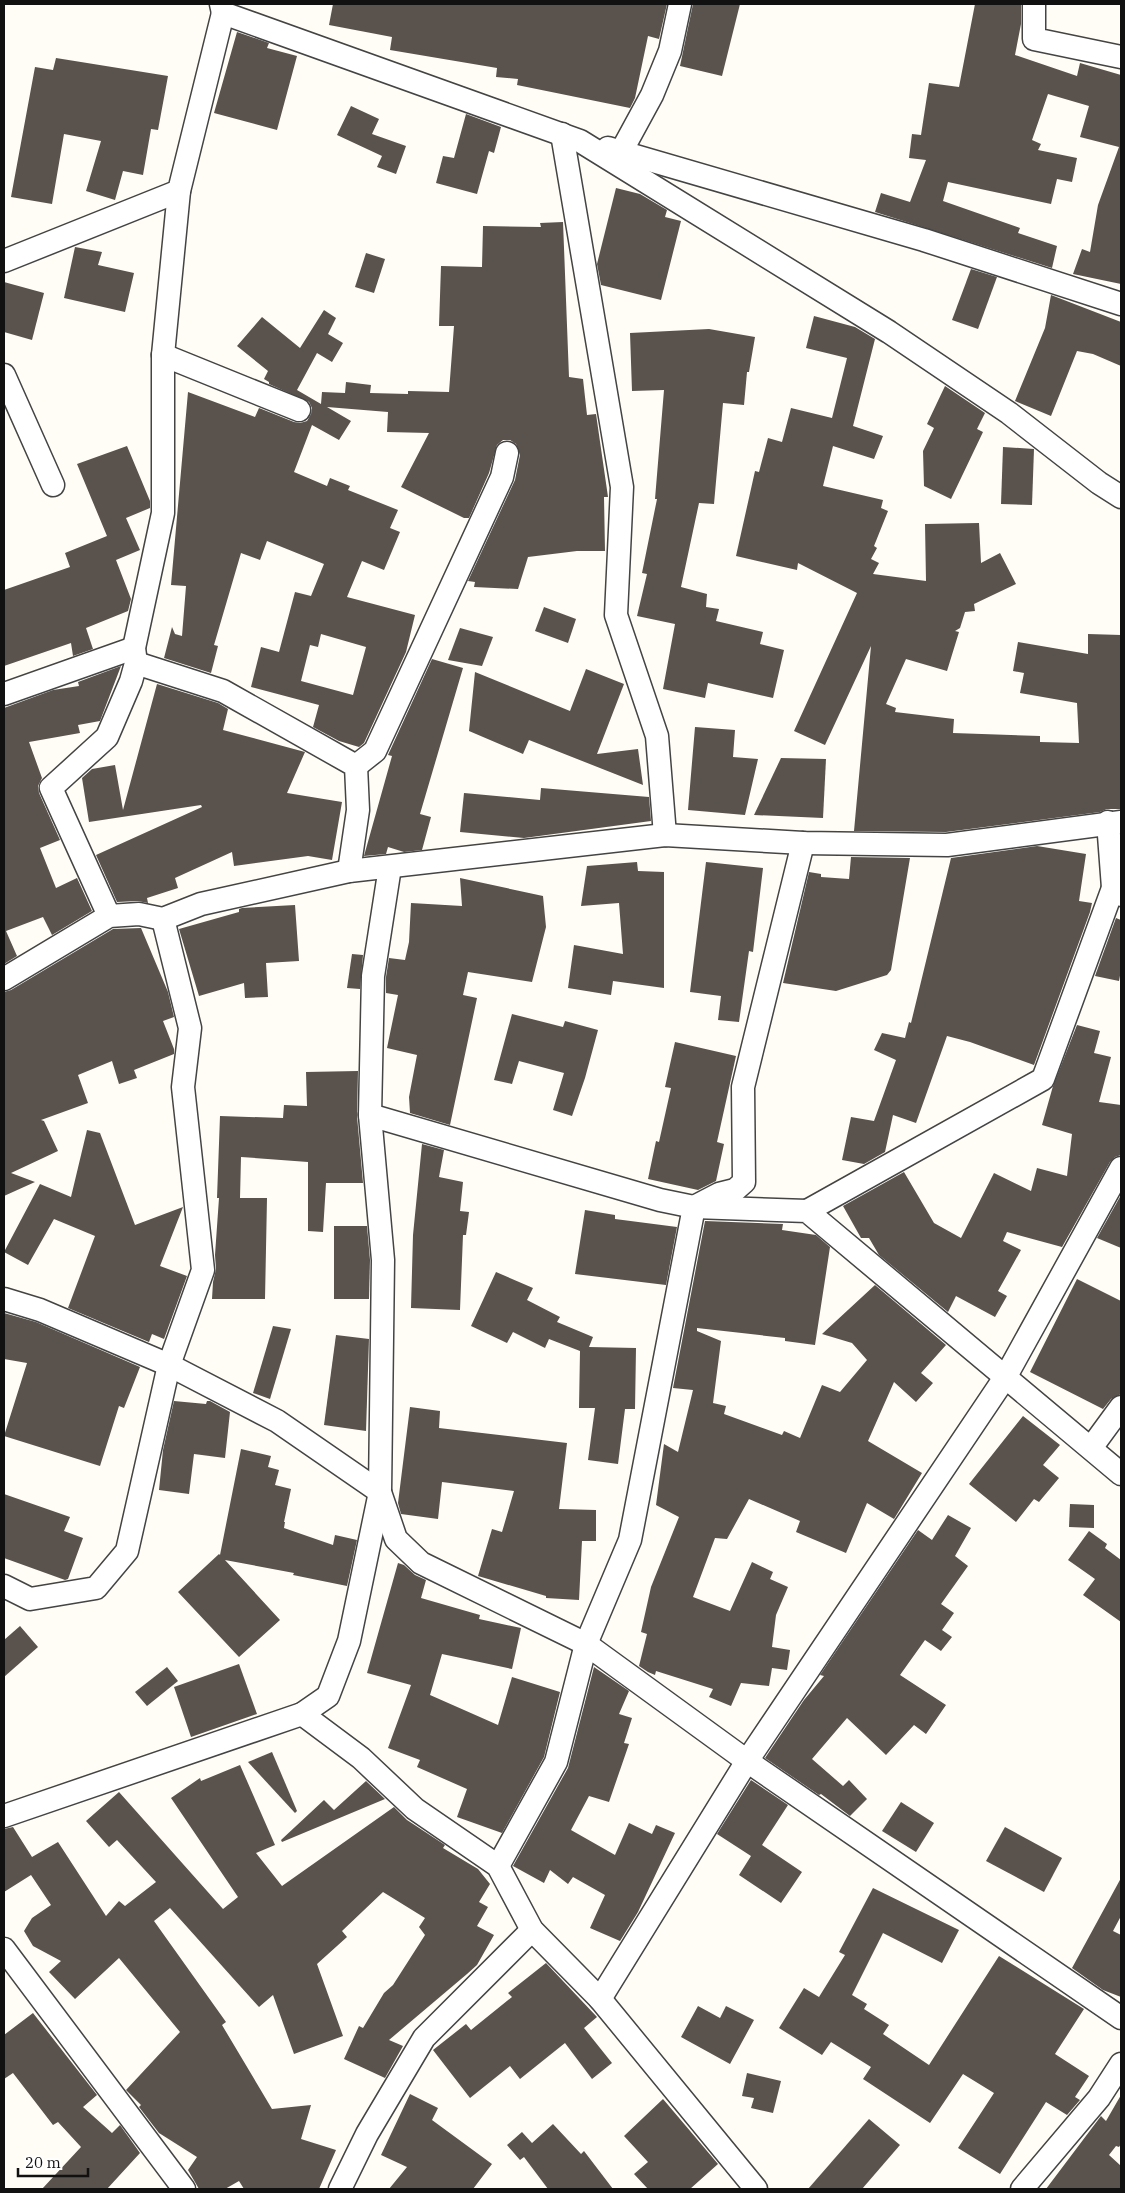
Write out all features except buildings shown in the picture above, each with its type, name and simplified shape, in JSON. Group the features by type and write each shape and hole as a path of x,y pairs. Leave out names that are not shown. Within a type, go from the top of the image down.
{"street":[{"path":"621,152 652,95 670,51 680,4"},
{"path":"1034,4 1034,39 1121,57"},
{"path":"108,916 51,788 107,737 131,681 163,513 163,355 179,191 222,8 571,137 924,240 1121,304"},
{"path":"571,137 889,332 1010,413 1099,483 1121,497"},
{"path":"571,137 622,486 616,614 657,736 665,835"},
{"path":"4,261 179,191"},
{"path":"163,355 299,410"},
{"path":"4,375 53,485"},
{"path":"356,766 375,751 502,477 507,453"},
{"path":"4,694 135,655 224,691 356,766"},
{"path":"349,871 358,810 356,766"},
{"path":"4,979 108,916 139,914 163,919 201,904 349,871 665,835 803,843 948,845 1115,822 1117,892 1043,1079 807,1211 694,1207 651,1197 370,1115"},
{"path":"694,1207 719,1194 735,1190 744,1182 743,1087 803,843"},
{"path":"4,1816 302,1714 328,1696 349,1641 380,1492 383,1260 370,1115 373,976 390,867"},
{"path":"4,1586 30,1599 96,1588 128,1551 169,1365 203,1270 183,1087 190,1028 163,919"},
{"path":"600,1999 747,1761 1006,1376 1121,1168"},
{"path":"498,1866 556,1762 586,1644 630,1540 694,1207"},
{"path":"807,1211 1121,1474"},
{"path":"4,1299 40,1310 169,1365 277,1421 380,1492 396,1539 421,1563 586,1644 747,1761 1121,2018"},
{"path":"1091,1448 1121,1407"},
{"path":"302,1714 361,1758 415,1809 498,1866 532,1930 600,1999 756,2189"},
{"path":"340,2189 367,2134 424,2038 532,1930"},
{"path":"4,1949 184,2189"},
{"path":"1022,2189 1099,2098 1121,2064"}]}
